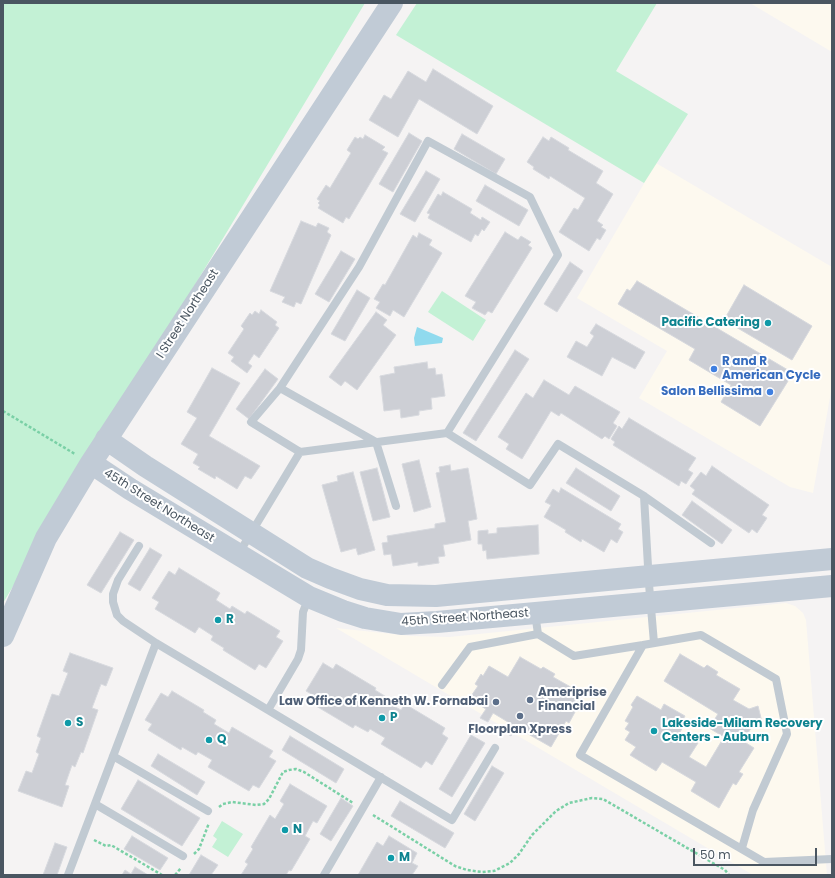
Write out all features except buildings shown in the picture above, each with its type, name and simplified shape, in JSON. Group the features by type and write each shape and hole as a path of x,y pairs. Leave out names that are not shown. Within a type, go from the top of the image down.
{"street":[{"name":"I Street Northeast","path":"3,636 46,538 90,463 392,3"},
{"name":"45th Street Northeast","path":"106,439 145,466 308,568 360,589 387,595 436,596 832,559"},
{"name":"45th Street Northeast","path":"90,463 130,489 309,597 365,618 401,624 537,624 651,603 832,586"}],"lane":[{"path":"447,433 558,255 530,197 428,141 359,267 280,388 251,422 300,452 447,433 530,485 558,444 644,496 711,543"},
{"path":"280,388 376,442 396,506"},
{"path":"238,554 300,452"},
{"path":"644,496 648,576 654,643"},
{"path":"139,546 118,580 112,594 116,615 156,644 452,820 495,748"},
{"path":"268,710 298,660 301,650 303,612 309,597"},
{"path":"442,685 470,647 537,624 574,656 701,635 776,679 787,734 753,810 742,848"},
{"path":"68,875 156,644"},
{"path":"643,645 580,755 764,862 832,859"},
{"path":"113,756 208,811"},
{"path":"324,875 381,777"},
{"path":"95,804 183,856"}],"path":[{"path":"3,411 90,463"},
{"path":"83,836 106,846 111,845 162,875"}],"shaded area":[{"path":"750,3 832,3 832,52"},
{"path":"656,163 832,267 832,386 813,493 790,487 639,398 667,351 577,298"},
{"path":"786,603 795,606 803,613 806,620 827,875 753,875 336,628 411,636 449,637"}],"green space":[{"path":"3,3 365,3 3,603"},
{"path":"417,3 657,3 616,71 688,114 644,183 396,35"},
{"path":"442,291 486,320 473,341 428,312"},
{"path":"222,821 243,834 228,857 212,847 217,839 213,836"}],"water":[{"path":"417,327 443,338 442,343 415,346 414,338"}],"place":[{"name":"Pacific Catering","path":"768,323"},
{"name":"R and R American Cycle","path":"714,369"},
{"name":"Salon Bellissima","path":"770,392"},
{"name":"R","path":"218,620"},
{"name":"Ameriprise Financial","path":"530,700"},
{"name":"Law Office of Kenneth W. Fornabai","path":"496,702"},
{"name":"Floorplan Xpress","path":"520,716"},
{"name":"P","path":"382,718"},
{"name":"S","path":"68,723"},
{"name":"Lakeside-Milam Recovery Centers - Auburn","path":"654,731"},
{"name":"Q","path":"209,740"},
{"name":"N","path":"285,830"},
{"name":"M","path":"391,858"}]}
